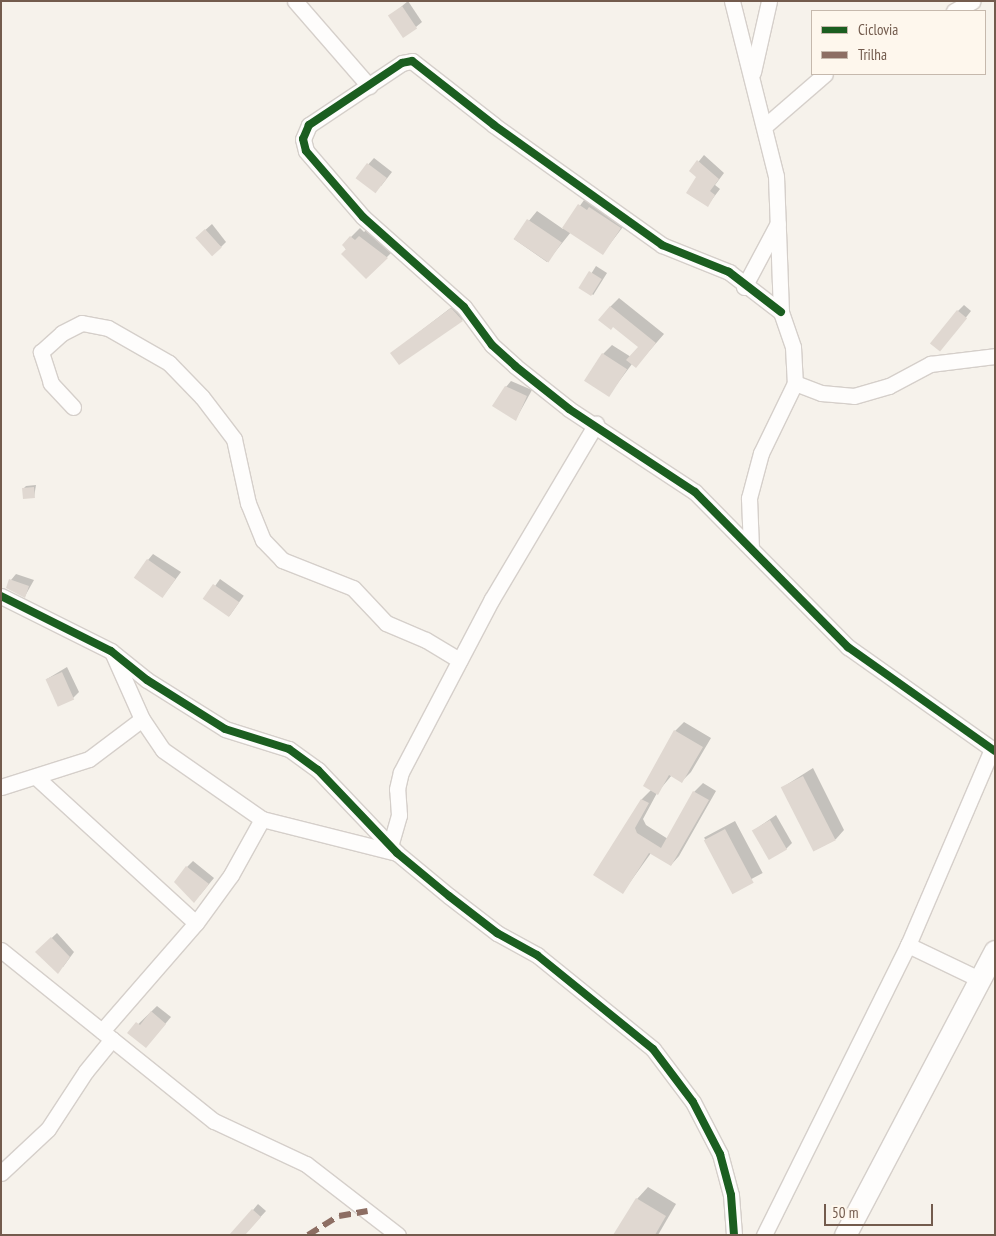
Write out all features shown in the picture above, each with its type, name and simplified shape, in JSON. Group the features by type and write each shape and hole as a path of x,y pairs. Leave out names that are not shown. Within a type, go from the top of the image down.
{"main road":[{"path":"845,1235 995,951"}],"street":[{"path":"295,1 368,86"},
{"path":"732,1 765,126 776,176 782,312 793,347 795,383 761,453 749,498 751,548"},
{"path":"752,76 769,1"},
{"path":"956,10 973,1"},
{"path":"764,1235 908,945 994,750 848,647 695,492 546,392 492,345 464,307 363,217 306,151 303,139 310,125 402,63 412,61 494,125 662,245 729,272 744,287 782,312"},
{"path":"765,126 825,75"},
{"path":"744,287 778,223"},
{"path":"73,407 51,383 41,352 62,333 82,323 108,328 169,363 202,397 234,439 248,503 264,540 282,560 353,588 386,623 426,640 459,660"},
{"path":"795,383 821,393 854,396 888,386 930,364 995,356"},
{"path":"394,848 399,815 397,789 400,772 459,660 596,424"},
{"path":"1,596 111,650 147,680 225,729 289,749 318,770 394,848 497,933 537,955 653,1049 693,1102 720,1154 731,1196 734,1235"},
{"path":"111,650 142,719 163,750 262,819 394,848"},
{"path":"1,787 37,778 89,759 142,719"},
{"path":"37,778 196,923"},
{"path":"1,1174 48,1130 107,1035 196,923 231,875 262,819"},
{"path":"908,945 979,979"},
{"path":"1,950 214,1122 306,1164 398,1235"}],"building":[{"path":"402,6 417,28 403,38 388,16"},
{"path":"697,160 719,179 710,191 715,195 708,207 686,193 696,177 689,171"},
{"path":"367,163 387,178 376,193 356,178"},
{"path":"578,204 587,210 589,207 621,228 603,255 562,228"},
{"path":"527,219 562,242 548,262 514,239"},
{"path":"205,229 222,248 212,256 195,238"},
{"path":"350,236 355,240 359,236 388,258 366,279 341,254 346,249 342,245"},
{"path":"589,271 602,279 591,296 578,288"},
{"path":"610,306 656,343 636,368 626,360 638,347 613,327 611,330 598,320"},
{"path":"451,308 463,321 399,365 390,353"},
{"path":"957,310 967,318 940,352 930,343"},
{"path":"602,353 627,369 609,397 584,381"},
{"path":"505,386 527,396 516,421 492,406"},
{"path":"34,487 35,498 23,499 22,488"},
{"path":"147,559 176,579 162,598 134,578"},
{"path":"9,579 29,586 25,598 6,588"},
{"path":"213,584 239,602 229,617 203,599"},
{"path":"62,672 74,699 58,707 46,679"},
{"path":"674,730 703,747 682,783 669,775 658,795 643,786"},
{"path":"803,776 836,840 813,852 781,787"},
{"path":"693,791 709,800 671,866 649,853 623,894 593,875 641,799 649,803 635,828 637,833 661,848"},
{"path":"770,820 787,849 769,860 752,831"},
{"path":"725,829 754,883 732,894 704,840"},
{"path":"186,866 209,884 194,903 174,882"},
{"path":"51,937 70,957 58,974 35,952"},
{"path":"151,1011 166,1024 146,1048 127,1033 136,1022 140,1025"},
{"path":"636,1198 666,1216 655,1235 613,1235"},
{"path":"252,1209 261,1217 245,1235 229,1235"}],"marked path":[{"path":"308,1235 339,1216 368,1211"}],"cycle path":[{"path":"781,312 729,272 662,245 494,125 412,61 402,63 309,125 303,139 306,151 363,217 464,307 492,345 515,366 569,409 695,492 848,647 995,751"},
{"path":"1,596 111,651 147,680 225,729 289,749 318,770 397,853 449,896 497,933 537,955 653,1049 693,1102 720,1154 731,1195 734,1235"}]}
